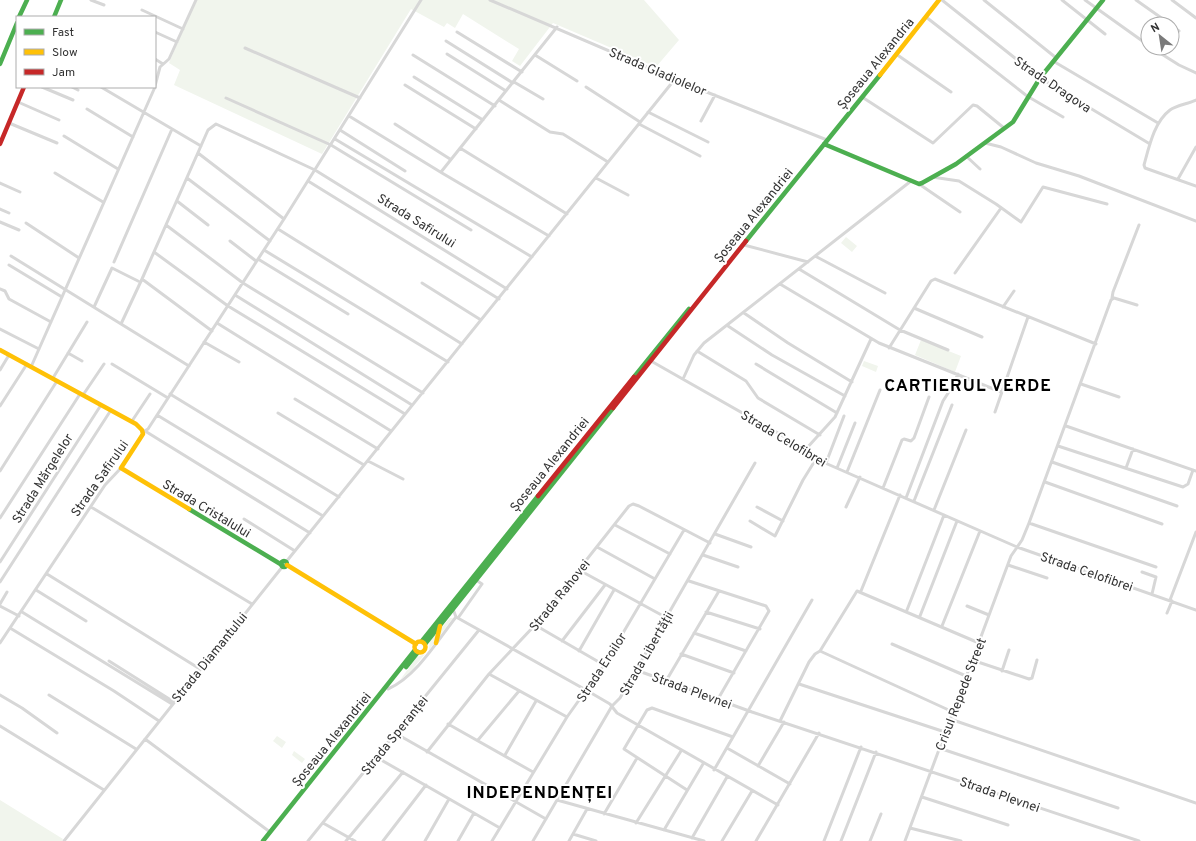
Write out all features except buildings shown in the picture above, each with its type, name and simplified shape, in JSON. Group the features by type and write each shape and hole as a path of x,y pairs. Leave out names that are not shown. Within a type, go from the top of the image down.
{"main road":[{"path":"19,16 27,0"},
{"path":"54,16 61,0"},
{"name":"Șoseaua Alexandria","path":"826,142 941,0"},
{"path":"826,142 919,184 966,156 1015,119 1027,96 1040,78 1102,0"},
{"path":"0,64 16,25"},
{"path":"0,144 24,88"},
{"name":"Șoseaua Alexandriei","path":"424,642 440,625 826,142"},
{"name":"Șoseaua Alexandriei","path":"424,642 670,330 696,303"},
{"path":"0,350 132,421 144,432"},
{"name":"Strada Safirului","path":"121,467 144,432"},
{"name":"Strada Cristalului","path":"121,467 237,538 284,564 416,644"},
{"path":"436,643 440,625"},
{"path":"424,642 425,650 417,651 416,644 424,642"},
{"name":"Șoseaua Alexandriei","path":"266,841 388,690 417,651"},
{"name":"Șoseaua Alexandriei","path":"263,841 417,651"}],"street":[{"path":"91,0 104,5"},
{"path":"156,82 159,69 167,61 196,0"},
{"name":"Strada Safirului","path":"144,432 278,229 421,0"},
{"name":"Strada Gladiolelor","path":"490,0 557,27 675,79 826,142"},
{"name":"Strada Dragova","path":"941,0 1040,78 1150,144"},
{"path":"984,0 1054,59 1158,123"},
{"path":"1062,0 1105,34"},
{"path":"1084,0 1140,40"},
{"path":"1136,0 1158,16"},
{"path":"1172,0 1196,18"},
{"path":"142,10 155,16"},
{"path":"156,16 183,29"},
{"path":"926,17 1027,96 1063,117"},
{"path":"441,172 557,27"},
{"path":"156,32 177,42"},
{"path":"457,32 522,72"},
{"path":"446,41 513,83 543,99"},
{"path":"245,48 360,98"},
{"path":"447,54 506,91"},
{"path":"896,54 951,92"},
{"path":"413,55 495,106"},
{"path":"535,55 577,82"},
{"path":"1165,56 1196,73"},
{"path":"156,60 163,64"},
{"path":"414,77 483,120"},
{"name":"Strada Diamantului","path":"64,841 284,564 675,79"},
{"path":"405,85 476,129"},
{"path":"586,87 639,123 700,156"},
{"path":"44,88 73,100"},
{"path":"74,88 78,90"},
{"path":"103,88 201,146"},
{"path":"0,406 29,366 39,349 154,88"},
{"path":"701,122 715,95"},
{"path":"226,98 331,145 471,230"},
{"path":"862,98 933,143 973,105 977,106 1004,128"},
{"path":"499,100 550,132 563,134 608,162"},
{"path":"1196,100 1170,110 1158,123 1150,144 1145,168 1196,186"},
{"path":"18,102 59,120"},
{"path":"87,109 133,137"},
{"path":"648,112 708,142"},
{"path":"349,116 549,236"},
{"path":"9,123 57,143"},
{"path":"121,324 208,130 216,124 315,170"},
{"path":"395,124 450,159"},
{"path":"114,262 172,129"},
{"path":"340,130 405,171"},
{"path":"64,136 118,169"},
{"path":"335,138 532,257"},
{"path":"985,143 1000,147 1036,163 1079,176 1196,221"},
{"path":"460,148 567,214"},
{"path":"1178,179 1196,148"},
{"path":"198,153 284,219"},
{"path":"966,156 980,169"},
{"name":"Strada Safirului","path":"315,170 507,289"},
{"path":"55,172 103,202"},
{"path":"932,177 956,180 1021,222 1043,187 1107,204"},
{"path":"187,178 270,241"},
{"path":"596,178 628,195"},
{"path":"308,181 499,299"},
{"path":"683,380 697,351 704,343 728,326 911,181"},
{"path":"0,183 20,192"},
{"path":"919,184 960,212"},
{"path":"177,201 208,225"},
{"path":"955,273 1000,208"},
{"path":"0,209 8,213"},
{"path":"0,222 19,230"},
{"path":"26,223 79,258"},
{"path":"166,225 242,283 423,393"},
{"name":"Crisul Repede Street","path":"905,841 1008,565 1016,547 1022,540 1045,482 1096,344 1113,292 1139,225"},
{"path":"278,229 462,344"},
{"path":"230,241 257,260 348,314"},
{"path":"743,244 808,262"},
{"path":"264,250 448,362"},
{"path":"154,252 228,306 405,414"},
{"path":"11,256 189,366"},
{"path":"815,256 885,293"},
{"path":"9,265 62,297"},
{"path":"94,307 112,268 138,281"},
{"path":"799,269 900,330 948,350"},
{"path":"142,279 212,331"},
{"path":"889,348 931,281 937,279 1096,344"},
{"path":"422,283 481,320"},
{"path":"780,284 871,339 889,348 1001,392"},
{"path":"0,289 6,293 9,299 51,322"},
{"path":"1003,307 1014,291"},
{"path":"234,295 412,405"},
{"path":"1112,298 1137,305"},
{"path":"914,308 982,337"},
{"path":"744,313 788,343 852,382"},
{"path":"995,412 1028,317"},
{"path":"0,471 55,380 68,353 87,322"},
{"path":"217,323 391,431"},
{"path":"728,326 772,355 845,396"},
{"path":"0,330 39,349"},
{"path":"806,449 832,422 871,339"},
{"path":"204,342 238,362"},
{"path":"697,351 746,381 758,398 820,435"},
{"path":"68,353 82,361"},
{"path":"0,370 9,355"},
{"name":"Strada Celofibrei","path":"651,361 806,449 808,455 816,459 1016,547 1196,610"},
{"name":"Strada Mărgelelor","path":"0,518 82,394 104,364"},
{"path":"112,364 169,396 339,497"},
{"path":"756,364 837,413"},
{"path":"906,498 943,401 958,374"},
{"path":"1081,384 1119,397"},
{"path":"847,472 880,390"},
{"path":"132,421 150,394"},
{"path":"883,488 902,440 904,439 911,441 914,438 929,397"},
{"path":"295,398 378,449"},
{"name":"Strada Mărgelelor","path":"0,562 101,405"},
{"path":"914,501 952,405"},
{"path":"0,582 111,410"},
{"path":"278,412 364,465"},
{"path":"157,414 323,516"},
{"path":"826,463 844,416"},
{"path":"838,468 855,423"},
{"path":"1058,446 1183,487 1188,484 1195,470 1066,426"},
{"path":"934,510 966,430"},
{"path":"144,432 310,533"},
{"path":"1126,468 1132,449"},
{"path":"750,521 775,536 803,480 816,459"},
{"path":"368,461 403,479"},
{"path":"1052,462 1176,506"},
{"name":"Strada Libertății","path":"533,841 612,706 620,698 689,581 755,463"},
{"name":"Strada Safirului","path":"0,643 109,480 121,467"},
{"path":"846,507 860,478"},
{"path":"1045,482 1162,524"},
{"path":"861,591 900,495"},
{"name":"Strada Rahovei","path":"427,752 489,674 535,625 633,504 710,543"},
{"path":"92,507 252,604"},
{"path":"757,507 783,521"},
{"path":"907,610 944,515"},
{"path":"244,519 296,551"},
{"path":"920,616 957,521"},
{"path":"1029,523 1156,567"},
{"path":"615,525 670,554"},
{"name":"Strada Eroilor","path":"492,841 567,717 604,665 684,530"},
{"path":"942,626 980,531"},
{"path":"1167,613 1196,532"},
{"path":"715,534 752,548"},
{"path":"597,547 655,579"},
{"path":"703,555 738,567"},
{"path":"1008,565 1047,578"},
{"path":"579,570 667,618"},
{"path":"1142,572 1156,578 1152,594"},
{"path":"47,574 200,669"},
{"path":"388,690 407,677 457,617 482,584 476,580"},
{"path":"689,581 767,607 769,614 718,699"},
{"path":"562,641 605,585"},
{"path":"36,590 86,621"},
{"path":"579,651 614,590"},
{"path":"666,681 719,590"},
{"path":"780,721 809,662 815,654 820,651 857,590 907,610 979,642"},
{"path":"7,592 0,605 19,616"},
{"path":"714,770 812,600"},
{"path":"967,606 989,615"},
{"path":"453,608 457,617 586,690 612,706 617,713 703,764 778,805"},
{"path":"22,612 173,703"},
{"path":"706,612 760,629"},
{"path":"535,625 604,665"},
{"path":"10,628 114,691 159,721"},
{"name":"Strada Speranței","path":"308,841 479,630"},
{"path":"694,632 746,651"},
{"path":"892,644 966,676"},
{"path":"1002,671 1009,650"},
{"path":"820,651 953,712"},
{"path":"681,654 734,673"},
{"path":"972,660 1002,671 1031,679 1037,660"},
{"path":"109,661 173,703"},
{"name":"Strada Plevnei","path":"636,670 780,721 1139,841"},
{"path":"489,674 519,692 567,717"},
{"path":"799,684 945,732"},
{"path":"478,740 519,692"},
{"path":"0,695 57,732"},
{"path":"49,695 136,749"},
{"path":"505,755 536,701"},
{"path":"687,790 625,750 624,747 647,710 652,708 734,737"},
{"path":"950,719 1196,803"},
{"path":"758,766 784,722"},
{"path":"448,724 533,772"},
{"path":"0,726 104,790"},
{"path":"395,733 546,819"},
{"path":"756,841 819,733"},
{"path":"145,738 270,832"},
{"path":"824,841 861,747"},
{"path":"727,748 790,784"},
{"path":"939,748 1118,808"},
{"path":"636,823 682,751"},
{"path":"841,841 876,752"},
{"path":"376,757 500,828"},
{"path":"604,814 637,758"},
{"path":"664,830 703,764"},
{"path":"346,841 403,772"},
{"path":"692,838 727,777"},
{"path":"383,841 426,785"},
{"path":"722,841 752,791"},
{"path":"922,797 1008,825"},
{"path":"425,841 449,799"},
{"path":"557,800 704,841"},
{"path":"569,841 587,809"},
{"path":"458,841 474,813"},
{"path":"870,841 881,814"},
{"path":"323,823 355,841"},
{"path":"910,828 961,841"},
{"path":"573,834 596,841"}],"shaded area":[{"path":"196,0 644,0 679,40 656,67 553,23 520,66 512,61 519,49 463,14 455,28 447,23 444,27 411,9 322,154 174,85 180,70 169,63"},
{"path":"846,237 857,246 852,252 841,243"},
{"path":"921,340 961,356 955,372 915,355"},
{"path":"864,361 878,366 876,372 862,366"},
{"path":"450,618 453,618 429,650 430,641"},
{"path":"425,654 411,671 400,680 417,657"},
{"path":"277,736 286,742 282,748 273,741"},
{"path":"294,751 305,759 302,763 292,755"},
{"path":"0,800 63,839 62,841 0,841"}],"traffic: fast":[{"path":"19,16 27,0"},
{"path":"54,16 61,0"},
{"path":"824,144 919,184 922,183 956,164 1013,122 1040,78 1103,0"},
{"path":"0,64 16,25"},
{"path":"746,241 880,75"},
{"path":"634,377 689,309"},
{"path":"425,644 613,408"},
{"path":"422,641 538,496"},
{"path":"189,509 282,565"},
{"path":"284,561 287,564 284,567 281,564 284,561"},
{"path":"263,841 415,650"},
{"path":"406,667 418,652"}],"traffic: slow":[{"path":"880,75 939,0"},
{"path":"0,350 136,424 142,430 143,434 121,468 189,509"},
{"path":"287,565 416,644"},
{"path":"436,643 440,626"},
{"path":"420,641 424,643 426,647 424,651 420,653 416,651 414,647 416,643 420,641"}],"traffic: jam":[{"path":"0,144 24,88"},
{"path":"613,408 746,241"},
{"path":"538,496 634,377"}],"district":[{"name":"CARTIERUL VERDE","path":"968,385"},
{"name":"INDEPENDENȚEI","path":"540,792"}]}
